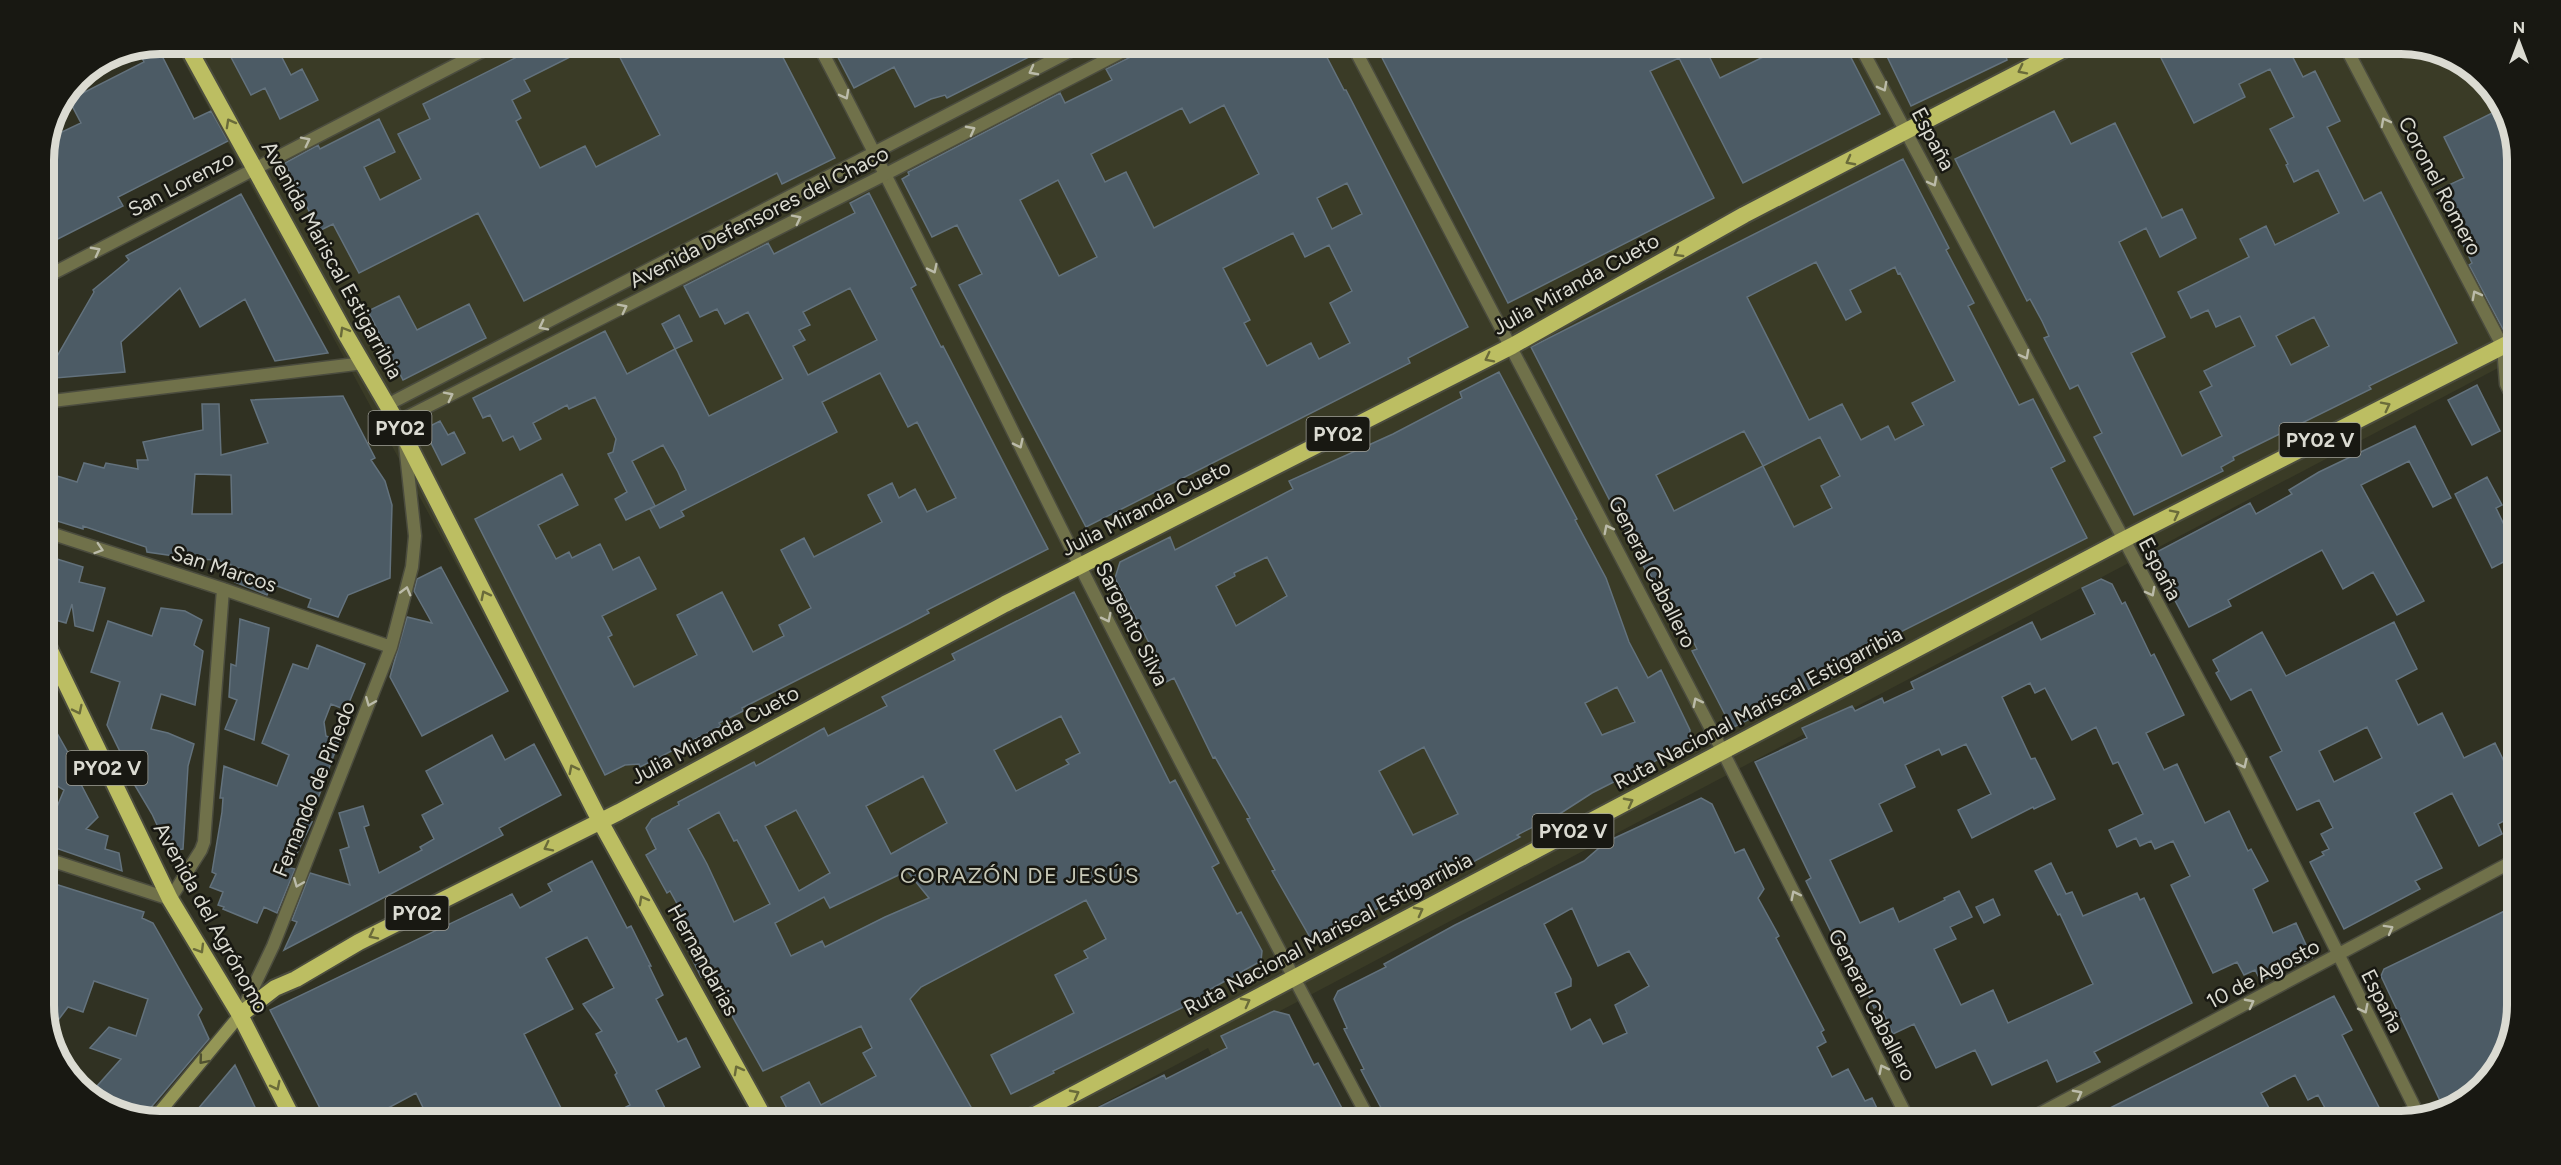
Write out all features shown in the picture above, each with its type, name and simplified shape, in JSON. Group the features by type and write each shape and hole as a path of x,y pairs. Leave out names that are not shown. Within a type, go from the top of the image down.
{"highway":[{"name":"Avenida Mariscal Estigarribia","path":"191,54 400,429 600,821"},
{"name":"Julia Miranda Cueto","path":"240,1015 275,988 296,979 359,942 600,821 1005,604 1512,346 1744,215 2055,54"},
{"name":"Ruta Nacional Mariscal Estigarribia","path":"1043,1111 2123,540 2507,345"},
{"name":"Avenida del Agrónomo","path":"54,659 170,899 240,1015 288,1111"},
{"name":"Hernandarias","path":"600,821 760,1111"}],"main road":[{"name":"Fernando de Pinedo","path":"160,1111 240,1015"}],"street":[{"name":"San Lorenzo","path":"54,273 476,54"},
{"name":"Sargento Silva","path":"823,54 876,153 1080,566 1364,1111"},
{"name":"Avenida Defensores del Chaco","path":"387,405 1065,54"},
{"name":"Avenida Defensores del Chaco","path":"400,429 1118,54"},
{"name":"General Caballero","path":"1357,54 1723,752 1903,1111"},
{"name":"España","path":"1864,54 2239,755 2416,1110"},
{"name":"Coronel Romero","path":"2350,54 2507,338"},
{"path":"54,401 364,363"},
{"name":"Fernando de Pinedo","path":"240,1015 273,946 391,647 412,567 415,536 400,429"},
{"name":"San Marcos","path":"54,534 391,647"},
{"path":"54,861 170,899 201,850 204,842 223,589"},
{"name":"10 de Agosto","path":"2047,1111 2507,864"}],"shaded area":[{"path":"179,54 2408,54 2442,62 2460,72 2481,90 2496,113 2507,153 2507,363 1223,1041 1248,1098 1234,1102 1208,1048 1089,1111 753,1111"}],"building":[{"path":"161,54 194,119 211,111 228,141 118,197 123,206 54,241 56,139 58,134 81,123 71,103 75,97 144,62 141,56"},
{"path":"229,54 280,54 291,75 302,69 318,100 280,119 265,88 251,95"},
{"path":"523,54 576,54 524,80 530,91 512,100 521,118 516,121 540,168 585,146 596,167 660,135 618,54 781,54 835,158 782,184 777,173 524,301 478,213 359,273 333,224 319,231 285,163 318,145 320,149 379,119 395,152 364,167 380,200 421,179 398,134 430,119 423,104"},
{"path":"836,54 1035,54 947,98 945,95 915,107 894,67 854,88"},
{"path":"1137,54 1325,54 1468,327 1408,358 1410,363 1086,527 959,285 982,274 957,225 932,237 902,179 909,175 908,172 1060,93 1065,103 1112,80 1106,69","holes":["1224,105 1259,174 1154,228 1126,172 1105,182 1091,154 1182,108 1190,123","1058,180 1097,257 1059,276 1020,200","1347,183 1362,214 1332,229 1317,198","1293,233 1305,257 1329,245 1352,291 1330,303 1350,343 1319,359 1311,343 1267,366 1244,323 1250,320 1223,268"]},
{"path":"1380,54 1708,54 1720,78 1769,54 1849,54 1880,114 1743,183 1679,58 1650,71 1714,198 1508,303"},
{"path":"1886,54 2010,54 2006,56 2007,60 1911,106"},
{"path":"2159,54 2291,54 2303,77 2315,71 2340,121 2327,127 2364,201 2381,192 2457,343 2369,386 2371,389 2233,457 2234,460 2221,467 2223,471 2134,515 2094,437 2102,433 2078,385 2070,389 2044,338 2049,336 2042,321 2030,299 2027,301 1955,159 2054,111 2071,144 2115,123 2162,218 2182,209 2196,238 2160,257 2146,228 2119,242 2165,337 2131,353 2182,456 2222,436 2200,392 2212,386 2204,371 2255,346 2240,316 2216,327 2208,310 2191,318 2178,292 2249,257 2240,239 2266,226 2275,245 2339,213 2318,170 2294,182 2286,165 2288,164 2270,129 2294,117 2270,69 2239,84 2245,97 2194,123","holes":["2314,317 2329,346 2291,365 2276,336"]},
{"path":"2495,111 2501,126 2507,153 2507,332 2505,333 2469,265 2472,263 2438,190 2464,178 2444,137"},
{"path":"1903,159 1949,248 1946,250 1974,303 1968,306 2019,405 2033,399 2065,461 2051,468 2087,538 1829,668 1833,677 1732,728 1692,651 1697,649 1682,620 1676,624 1649,572 1647,573 1531,347","holes":["1816,262 1846,320 1861,312 1850,290 1895,267 1898,274 1900,273 1955,381 1912,403 1924,425 1895,440 1888,426 1861,440 1842,404 1809,420 1747,297","1744,431 1763,466 1674,511 1656,475","1820,437 1840,476 1821,486 1832,508 1794,527 1763,466"]},
{"path":"869,193 916,285 911,288 1048,549 927,610 929,613 906,625 742,708 743,711 719,723 721,726 640,767 639,764 625,765 605,775 475,519 562,474 578,505 538,525 556,559 569,552 572,558 600,544 613,570 639,557 656,589 602,616 612,635 608,637 634,687 697,655 677,615 722,592 753,652 784,636 779,625 811,608 781,550 804,538 814,557 882,522 868,495 892,483 899,498 915,489 927,512 956,498 917,422 908,427 880,373 822,402 837,432 681,511 684,516 660,528 650,509 686,490 678,472 663,445 632,461 655,506 626,520 615,499 627,492 608,454 613,452 616,439 595,397 569,409 567,405 533,423 541,439 520,450 513,436 503,441 490,415 483,418 473,398 605,331 627,374 675,349 709,416 783,379 748,312 725,324 717,309 700,317 684,286 768,243 774,254 855,213 850,203","holes":["850,288 877,340 808,375 793,346 805,340 799,330 810,325 803,312"]},
{"path":"241,194 328,353 275,361 245,299 200,327 180,288 121,342 125,372 54,378 54,362 94,292 93,290 129,260 126,256"},
{"path":"399,296 417,330 469,304 486,338 403,380 368,311"},
{"path":"679,315 692,341 675,349 662,324"},
{"path":"1499,372 1606,578 1629,642 1648,678 1661,670 1690,730 1689,744 1592,793 1561,813 1517,835 1520,837 1443,878 1440,872 1363,917 1311,939 1272,871 1275,870 1247,819 1250,818 1215,757 1213,758 1174,678 1166,682 1156,661 1158,660 1115,578 1120,562 1170,537 1175,550 1293,489 1289,481 1393,434 1462,398 1460,392","holes":["1267,557 1287,596 1236,626 1216,586 1235,576 1234,573","1617,687 1635,722 1602,735 1585,703","1424,747 1458,814 1413,835 1379,771"]},
{"path":"2477,385 2500,431 2472,445 2448,400"},
{"path":"343,396 375,458 371,460 385,481 392,505 390,578 348,595 338,617 308,607 311,599 272,584 267,595 235,582 241,569 218,560 147,552 146,547 83,526 83,529 54,520 54,475 77,482 84,463 104,468 106,463 138,469 137,460 148,460 143,442 203,430 202,404 219,404 221,455 268,443 251,400","holes":["195,474 231,475 232,514 192,514"]},
{"path":"440,421 448,435 454,432 465,453 442,465 424,429"},
{"path":"2415,426 2451,498 2433,507 2409,461 2361,485 2424,601 2397,615 2373,572 2343,589 2322,550 2228,600 2231,606 2189,627 2151,555 2250,503 2256,514 2292,494 2289,490 2319,472"},
{"path":"2487,477 2502,505 2496,508 2507,531 2507,560 2492,568 2455,494"},
{"path":"54,558 83,567 79,582 105,588 93,631 75,626 72,604 66,623 54,620"},
{"path":"441,567 508,691 422,736 390,677 407,617 432,623 414,591 417,579"},
{"path":"2101,579 2112,584 2122,604 2125,602 2151,656 2154,654 2184,715 2146,733 2164,770 2177,764 2205,823 2229,811 2248,851 2251,849 2268,881 2253,889 2273,933 2296,923 2312,958 2261,981 2255,970 2244,975 2237,962 2213,973 2171,885 2190,876 2173,841 2155,849 2151,841 2140,846 2136,838 2117,847 2109,830 2143,814 2118,762 2113,764 2096,727 2072,740 2045,688 2035,693 2030,683 2002,697 2031,759 2035,758 2055,799 2034,809 2033,807 1972,838 1958,810 1991,794 1966,744 1942,755 1939,749 1905,765 1915,787 1879,804 1892,831 1830,860 1860,923 1893,908 1899,922 1959,891 1972,917 1950,927 1956,939 1934,949 1961,1005 1993,990 2008,1023 2093,984 2060,914 2058,915 2035,871 2051,863 2066,894 2072,892 2083,916 2137,893 2140,900 2144,898 2192,1003 2094,1052 2100,1062 2057,1082 2047,1060 1992,1085 1975,1050 1936,1068 1914,1024 1893,1034 1880,1005 1874,1008 1851,955 1844,958 1806,881 1811,878 1755,762 1807,738 1802,728 1852,706 1855,711 1882,698 1884,703 1914,689 1911,682 2032,622 2041,640 2095,614 2082,588"},
{"path":"1074,592 1170,783 1175,780 1219,863 1212,867 1237,914 1241,912 1262,951 1261,961 1209,990 1210,994 1011,1094 991,1055 1074,1013 1055,975 1088,958 1084,951 1106,939 1086,900 921,987 910,999 973,1111 788,1111 781,1097 809,1082 821,1105 876,1076 863,1053 872,1048 861,1026 763,1071 708,973 701,977 686,946 697,940 670,891 667,893 646,855 656,849 646,828 652,819 679,805 678,802 754,762 756,766 824,728 828,736 887,706 882,697 955,660 952,654","holes":["1061,716 1080,753 1066,760 1069,764 1016,791 994,750","923,776 947,823 891,854 866,806","796,810 830,873 799,891 765,826","719,812 734,841 737,840 770,904 734,922 688,829","907,871 929,898 825,947 822,941 791,956 775,923 824,897 830,908"]},
{"path":"161,608 185,611 202,620 194,645 203,651 195,705 161,694 151,729 168,733 194,744 188,766 183,849 169,851 152,814 127,772 129,770 107,725 120,682 91,672 108,621 152,636"},
{"path":"240,619 269,628 254,740 225,729 237,700 229,697 231,664 236,666"},
{"path":"2394,622 2417,669 2396,680 2418,725 2442,713 2464,758 2495,743 2507,768 2507,819 2498,824 2502,834 2479,846 2452,793 2414,813 2442,868 2415,881 2420,889 2344,929 2310,862 2324,855 2322,852 2329,849 2321,834 2333,828 2319,800 2297,810 2270,757 2282,751 2251,689 2231,700 2216,673 2219,671 2213,660 2262,632 2286,676","holes":["2367,727 2382,758 2334,782 2319,751"]},
{"path":"317,645 365,664 346,710 331,704 324,722 326,736 339,741 309,823 312,822 290,868 295,869 277,913 264,907 257,923 223,909 224,907 218,905 223,892 210,887 216,874 212,872 222,812 223,798 220,798 224,766 277,786 289,755 262,743 293,664 308,669"},
{"path":"54,728 75,765 73,769 98,817 86,829 108,836 105,849 119,853 122,871 54,847 54,814 64,790 54,784"},
{"path":"492,735 505,760 534,744 561,795 499,828 503,835 284,950 297,922 292,920 310,873 350,885 340,850 349,847 339,813 363,806 369,825 364,827 379,873 422,850 420,847 434,839 422,815 443,804 426,771"},
{"path":"1701,798 1712,804 1735,853 1744,849 1764,889 1758,898 1824,1030 1821,1032 1826,1042 1817,1047 1832,1077 1848,1069 1865,1101 1872,1098 1878,1111 1383,1111 1361,1070 1364,1069 1344,1029 1347,1028 1334,999 1338,991 1386,967 1384,964 1455,925 1584,861 1606,842","holes":["1572,908 1598,966 1629,951 1649,986 1615,1005 1627,1033 1603,1044 1590,1019 1571,1030 1555,993 1571,986 1571,979 1544,924"]},
{"path":"592,861 627,928 631,926 663,995 656,999 678,1042 686,1038 700,1067 656,1090 666,1111 619,1111 630,1105 615,1075 617,1073 596,1034 602,1031 583,1004 614,988 587,937 546,958 573,1009 524,1034 562,1111 425,1111 416,1093 382,1111 321,1111 270,1010 512,894 520,908 552,891 548,884"},
{"path":"55,884 144,912 142,918 153,923 202,1009 198,1015 209,1039 149,1110 119,1103 95,1089 121,1059 90,1048 109,1027 136,1036 148,999 94,981 83,1012 68,1007 56,1023 54,985 57,977 54,976"},
{"path":"1993,899 2000,915 1984,923 1976,907"},
{"path":"2507,910 2507,1012 2499,1046 2489,1064 2471,1085 2442,1103 2381,976 2384,969"},
{"path":"2334,996 2352,1030 2342,1035 2381,1111 2327,1111 2318,1095 2308,1100 2295,1075 2261,1093 2271,1111 2104,1111"},
{"path":"1274,1011 1289,1015 1314,1065 1318,1063 1343,1111 1091,1111 1164,1075 1166,1079 1227,1048 1221,1036"},
{"path":"235,1065 257,1111 196,1111"}],"district":[{"name":"CORAZÓN DE JESÚS","path":"1020,875"}]}
